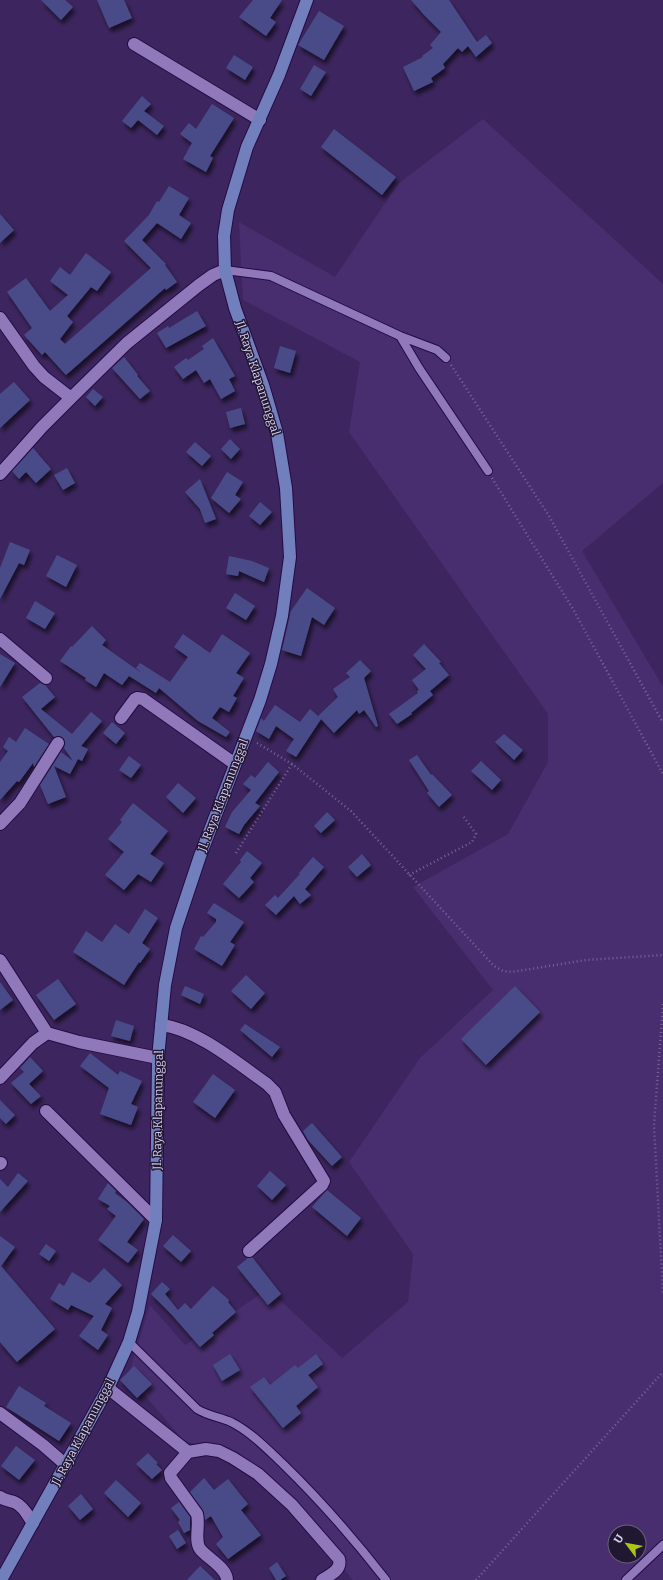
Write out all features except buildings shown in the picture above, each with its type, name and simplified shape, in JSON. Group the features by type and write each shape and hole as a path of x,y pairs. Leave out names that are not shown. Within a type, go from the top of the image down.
{"street":[{"name":"Jl. Raya Klapanunggal","path":"1,1580 108,1388 129,1342 138,1312 156,1220 158,1058 165,985 176,928 200,856 260,700 276,645 282,616 290,557 286,488 277,433 235,308 225,270 224,236 228,210 247,147 260,120 292,42 307,0"},
{"path":"134,44 260,120"},
{"path":"0,474 42,427 127,342 199,285 213,275 225,270"},
{"path":"0,318 34,366 49,382 71,398"},
{"path":"0,639 46,678"},
{"path":"121,718 135,699 137,698 143,700 235,764"},
{"path":"0,824 20,803 58,743"},
{"path":"0,960 47,1033 79,1042 158,1058"},
{"path":"161,1025 172,1026 200,1038 267,1084 275,1092 284,1115 324,1181 322,1185 249,1251"},
{"path":"0,1078 33,1043 47,1033"},
{"path":"46,1111 156,1220"},
{"path":"108,1388 188,1452"},
{"path":"0,1414 43,1445 66,1465"},
{"path":"227,1580 226,1574 200,1548 198,1541 197,1514 171,1478 170,1474 188,1452 206,1449 219,1451 233,1458 258,1474 292,1505 339,1559 340,1563 336,1570 322,1580"},
{"path":"0,1497 4,1500 14,1502 23,1508 33,1523"}],"lane":[{"path":"225,270 270,276 400,336 437,350 446,358"},
{"path":"400,336 419,368 488,471"},
{"path":"129,1342 197,1410 231,1422 265,1447 345,1529 386,1580"},
{"path":"656,1552 663,1539"},
{"path":"626,1580 663,1545"}],"path":[{"path":"446,358 548,516 663,723"},
{"path":"488,471 573,609 663,774"},
{"path":"246,737 292,764 351,811 494,966 503,971 512,972 586,960 663,956"},
{"path":"236,853 292,764"},
{"path":"409,875 475,839 476,834 463,816"},
{"path":"663,1004 654,1126 663,1294"},
{"path":"476,1580 663,1372"}],"shaded area":[{"path":"483,119 663,284 663,483 582,551 663,687 663,1580 353,1580 306,1522 220,1450 184,1441 128,1376 150,1305 185,1345 268,1289 342,1358 408,1302 413,1254 349,1162 420,1058 493,990 413,887 508,834 548,762 548,714 349,432 360,362 243,300 239,222 335,277 398,184"}]}
